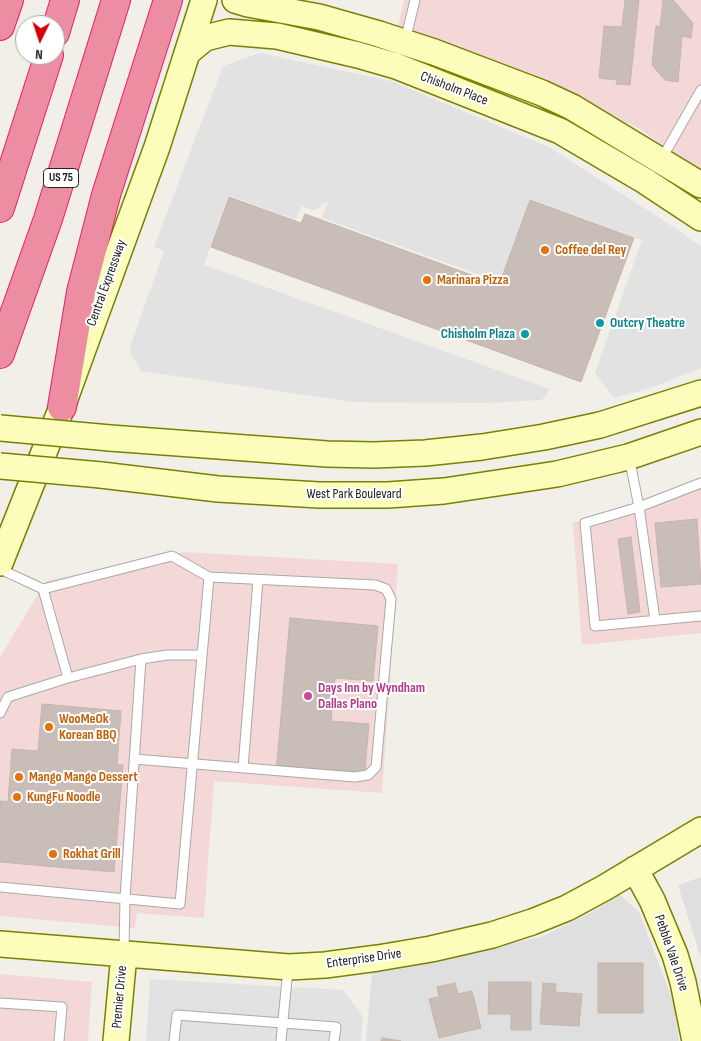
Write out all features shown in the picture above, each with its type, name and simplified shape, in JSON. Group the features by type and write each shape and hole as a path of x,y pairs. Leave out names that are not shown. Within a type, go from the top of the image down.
{"highway":[{"path":"0,26 9,0"},
{"path":"60,15 65,0"},
{"name":"US 75","path":"0,354 48,219 116,0"},
{"path":"62,407 83,284 106,195 168,0"},
{"path":"0,208 45,65"}],"street":[{"name":"Central Expressway","path":"0,563 62,407 157,147 204,0"},
{"name":"Chisholm Place","path":"235,0 251,5 319,17 405,42 504,78 572,107 701,185"},
{"name":"Chisholm Place","path":"188,52 205,38 229,32 277,36 396,66 560,131 645,181 701,218"},
{"path":"396,66 405,42"},
{"path":"645,181 660,160"},
{"path":"0,428 327,454 425,453 544,438 600,425 701,393"},
{"name":"West Park Boulevard","path":"0,466 101,475 218,489 319,495 388,495 444,491 557,474 628,457 701,432"},
{"name":"Enterprise Drive","path":"0,944 289,967 325,965 378,958 431,949 492,935 532,922 567,908 701,830"},
{"name":"Pebble Vale Drive","path":"634,869 652,900 675,955 683,982 694,1041"},
{"name":"Premier Drive","path":"116,1041 124,954"}],"lane":[{"path":"405,42 415,0"},
{"path":"660,160 701,90"},
{"path":"628,457 639,506 654,620"},
{"path":"701,483 639,506 585,523 595,626 701,616"},
{"path":"0,569 43,588 172,556 209,577 375,585 386,589 391,599 376,766 368,775 355,777 134,758"},
{"path":"0,887 180,904 209,577"},
{"path":"243,768 258,580"},
{"path":"43,588 68,678"},
{"path":"0,713 8,697 68,678 141,659 167,655 201,655"},
{"path":"124,954 125,898 141,659"},
{"path":"281,1041 289,967"},
{"path":"0,1003 62,1008 59,1041"},
{"path":"174,1041 176,1015 336,1027 334,1041"}],"shaded area":[{"path":"404,0 701,0 701,173 639,128 398,26"},
{"path":"260,53 391,81 549,147 678,230 701,247 701,368 650,388 614,398 595,373 642,240 530,199 500,282 322,218 328,202 313,210 301,206 296,220 228,195 204,265 550,389 542,400 485,403 353,402 141,371 129,350 164,251 154,247 223,66"},
{"path":"701,482 701,633 582,645 573,523"},
{"path":"184,552 398,564 382,793 214,781 204,918 137,913 135,928 0,916 0,657 46,581"},
{"path":"701,877 701,958 678,885"},
{"path":"620,895 639,912 674,1004 679,1041 366,1041 372,973 541,937 594,911"},
{"path":"0,974 92,982 88,1041 0,1041"},
{"path":"150,979 343,990 363,1017 361,1041 146,1041"}],"building":[{"path":"625,0 639,0 630,85 616,84 617,80 599,78 604,26 622,27"},
{"path":"663,0 673,0 693,23 691,38 682,36 678,82 665,80 652,65 656,26 660,27"},
{"name":"Chisholm Plaza","path":"229,197 301,223 305,214 499,285 530,200 634,238 581,382 211,247"},
{"path":"697,519 701,584 661,587 655,523"},
{"path":"631,537 640,612 628,614 618,539"},
{"name":"Days Inn by Wyndham Dallas Plano","path":"290,618 378,626 373,681 335,678 331,721 369,724 364,780 276,772"},
{"path":"42,704 121,711 117,765 123,765 114,872 0,862 0,801 8,802 12,749 38,751"},
{"path":"598,963 643,963 643,1013 598,1013"},
{"path":"489,982 531,982 531,1030 511,1030 511,1014 488,1014"},
{"path":"455,983 458,994 472,991 481,1028 439,1038 429,999 439,997 437,987"},
{"path":"543,983 556,984 555,992 582,994 579,1026 540,1024"},
{"path":"382,1038 401,1041 381,1041"}],"place":[{"name":"Coffee del Rey","path":"545,250"},
{"name":"Marinara Pizza","path":"427,280"},
{"name":"Outcry Theatre","path":"600,323"},
{"name":"Chisholm Plaza","path":"525,334"},
{"name":"Days Inn by Wyndham Dallas Plano","path":"308,696"},
{"name":"WooMeOk Korean BBQ","path":"49,727"},
{"name":"Mango Mango Dessert","path":"19,777"},
{"name":"KungFu Noodle","path":"17,797"},
{"name":"Rokhat Grill","path":"53,854"}]}
